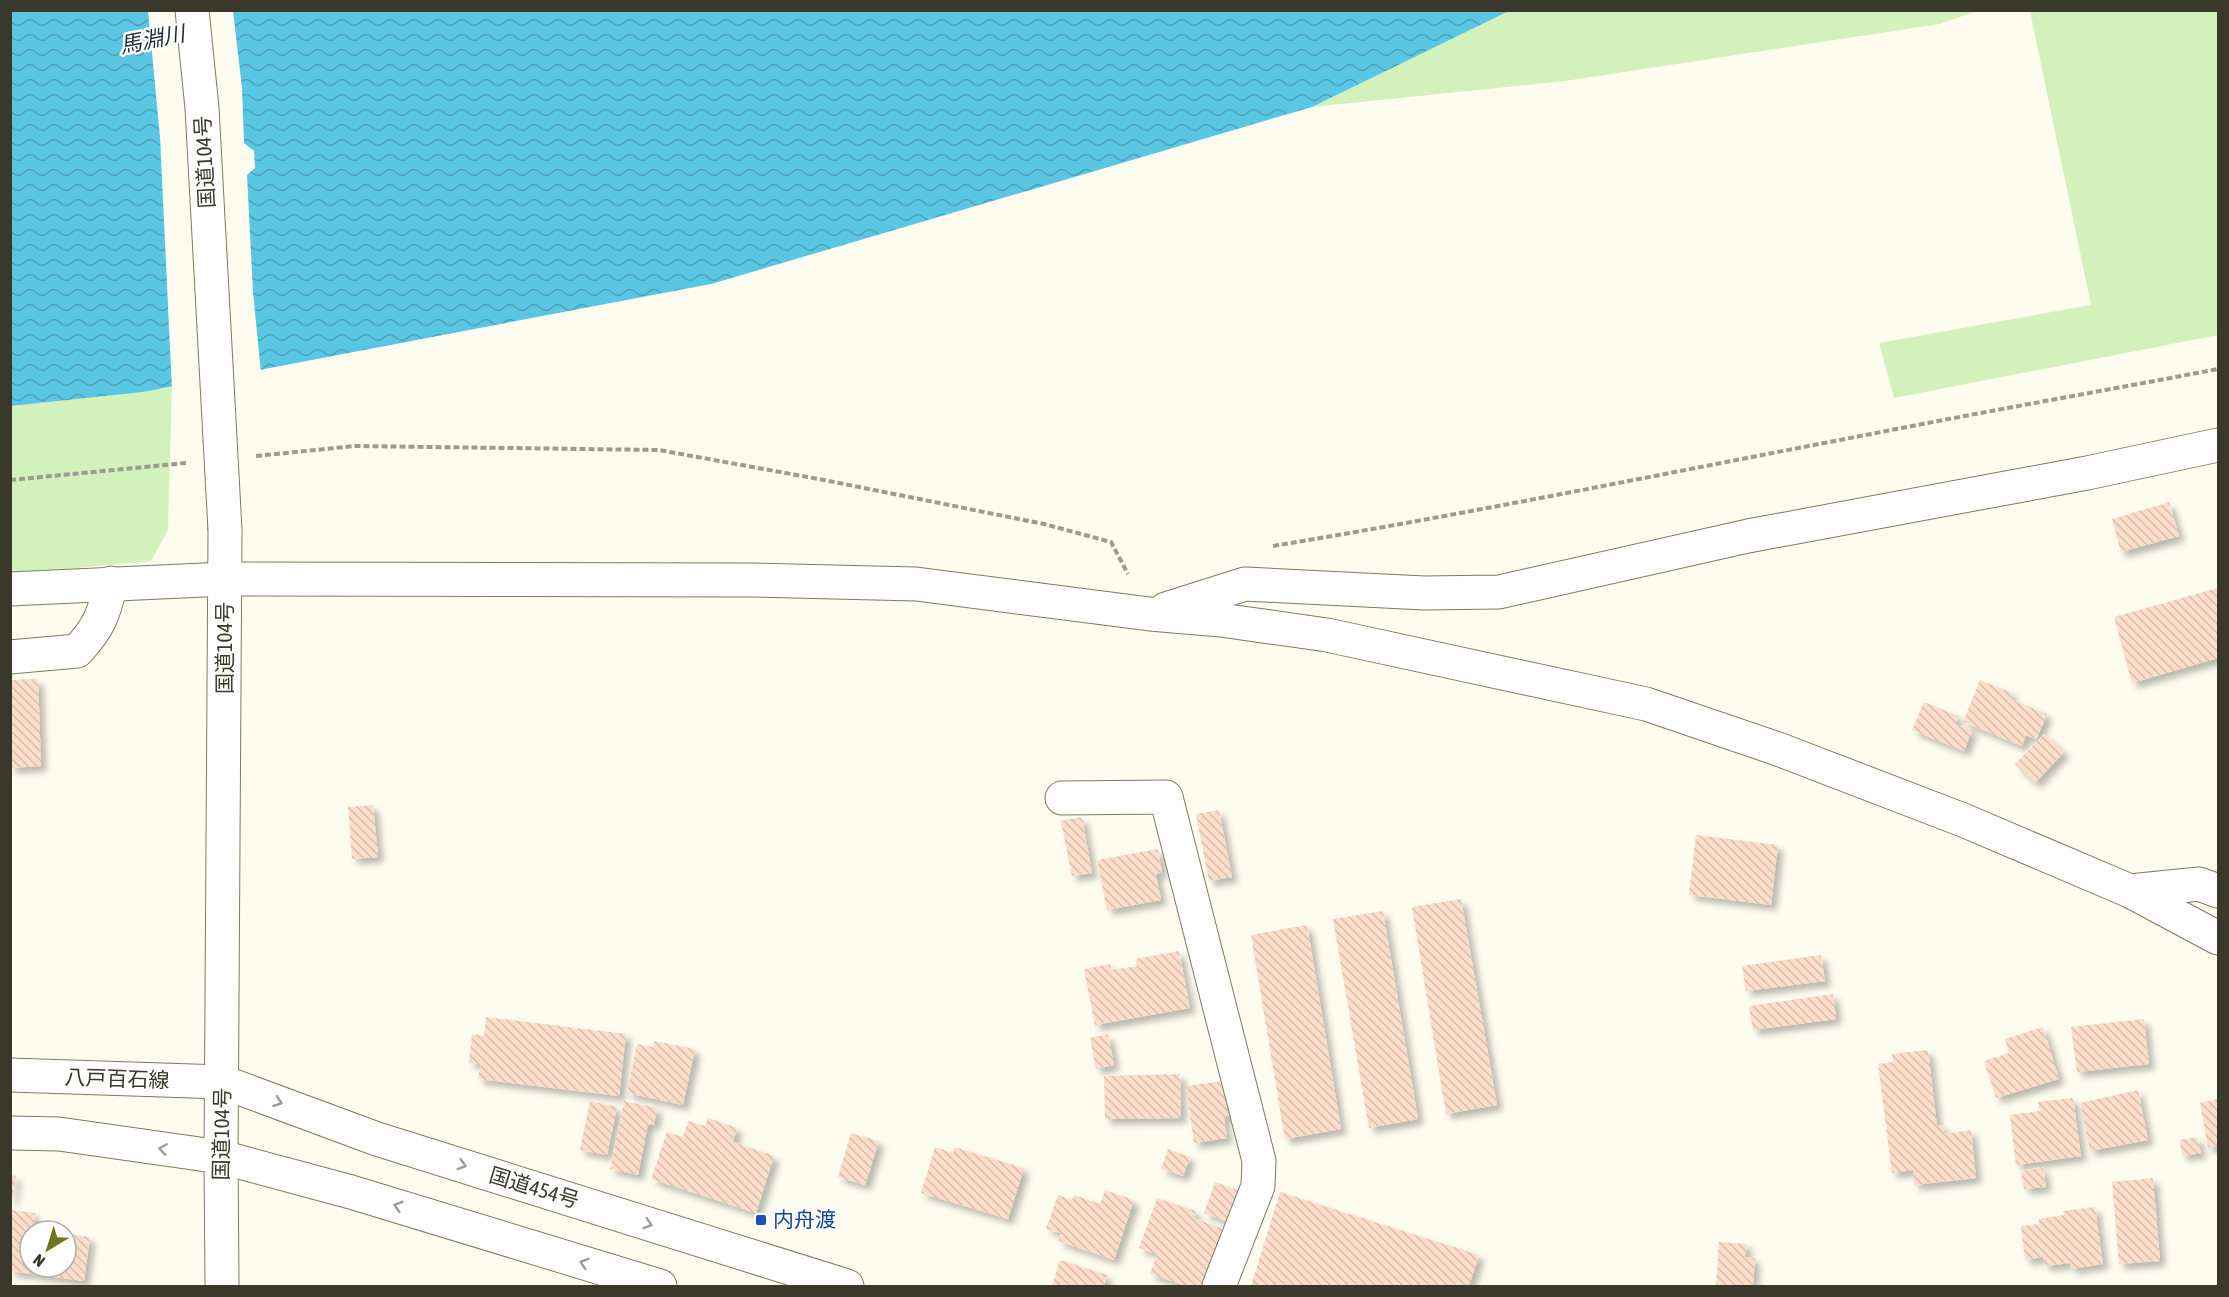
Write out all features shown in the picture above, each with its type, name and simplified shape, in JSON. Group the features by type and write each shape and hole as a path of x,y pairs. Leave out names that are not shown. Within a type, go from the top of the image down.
{"main road":[{"name":"国道104号","path":"192,10 202,108 225,530 222,1287"},
{"path":"1150,614 1245,585 1424,593 1499,592 1748,536 2087,473 2218,446"},
{"path":"10,589 225,579 750,580 916,584 1150,614 1221,620 1327,635 1646,704 1778,749 1963,820 2130,891 2218,938"},
{"path":"10,657 76,651 91,636 105,612 111,583"},
{"path":"1062,798 1166,797 1259,1161 1258,1186 1219,1287"},
{"path":"2130,891 2199,884 2218,891"},
{"name":"八戸百石線","path":"10,1076 223,1082"},
{"name":"国道454号","path":"223,1082 377,1139 847,1287"},
{"path":"10,1133 59,1134 221,1157 351,1192 660,1287"}],"path":[{"path":"1263,548 1423,521 2218,369"},
{"path":"248,457 355,446 659,450 1044,524 1111,542 1150,614"},
{"path":"10,480 189,463"}],"green space":[{"path":"1509,11 1977,11 1940,24 1565,81 1312,107"},
{"path":"2030,11 2218,11 2218,335 1894,398 1879,343 2091,305"},
{"path":"172,387 168,530 151,561 11,574 11,406"}],"water":[{"name":"馬淵川","path":"11,11 1509,11 1312,107 711,284 143,392 11,406"}],"pier":[{"path":"148,11 233,11 242,88 244,143 254,151 255,168 247,175 253,292 261,373 172,390 160,137"}],"building":[{"path":"2169,502 2179,536 2121,552 2112,519"},
{"path":"2218,588 2218,658 2132,683 2114,617"},
{"path":"38,679 41,766 10,768 10,680"},
{"path":"1980,680 2012,693 2010,699 2047,714 2036,740 2026,735 2022,746 1963,722"},
{"path":"1924,702 1958,716 1955,724 1972,730 1964,751 1912,730"},
{"path":"2044,734 2064,752 2035,783 2015,764"},
{"path":"373,805 378,857 352,859 348,807"},
{"path":"1219,810 1232,877 1209,881 1196,814"},
{"path":"1082,817 1092,873 1072,876 1061,821"},
{"path":"1696,835 1778,845 1771,905 1689,895"},
{"path":"1158,849 1162,873 1156,874 1161,900 1107,910 1097,860"},
{"path":"1461,899 1497,1105 1446,1114 1412,907"},
{"path":"1383,911 1418,1119 1369,1128 1333,919"},
{"path":"1307,925 1341,1129 1285,1139 1251,935"},
{"path":"1179,951 1190,1008 1095,1025 1084,969 1110,964 1112,970 1137,966 1135,959"},
{"path":"1821,955 1825,981 1746,991 1742,966"},
{"path":"1833,994 1836,1019 1753,1030 1749,1006"},
{"path":"486,1017 626,1034 619,1096 478,1079 481,1064 469,1063 472,1034 484,1036"},
{"path":"2144,1019 2149,1064 2077,1072 2071,1027"},
{"path":"2043,1027 2059,1079 1996,1098 1984,1061 2009,1053 2005,1039"},
{"path":"1108,1034 1114,1065 1096,1069 1090,1038"},
{"path":"654,1041 695,1049 683,1105 627,1093 637,1044 653,1047"},
{"path":"1928,1050 1937,1126 1943,1125 1944,1134 1971,1130 1976,1178 1914,1185 1913,1170 1892,1173 1878,1064 1893,1062 1892,1054"},
{"path":"1180,1074 1181,1118 1105,1119 1104,1076"},
{"path":"1224,1081 1229,1116 1224,1117 1227,1138 1194,1143 1186,1086"},
{"path":"2138,1090 2148,1140 2090,1151 2080,1103"},
{"path":"2073,1098 2081,1156 2016,1165 2010,1115 2040,1111 2038,1102"},
{"path":"2218,1099 2218,1146 2208,1148 2200,1103"},
{"path":"590,1101 617,1107 607,1155 580,1150"},
{"path":"624,1101 657,1108 654,1125 648,1124 638,1175 610,1169"},
{"path":"708,1118 737,1128 733,1142 774,1156 756,1213 651,1179 667,1132 683,1137 688,1121 705,1126"},
{"path":"851,1133 879,1141 865,1185 838,1177"},
{"path":"2197,1137 2201,1153 2182,1156 2180,1140"},
{"path":"935,1147 953,1153 954,1147 1024,1168 1008,1219 921,1193"},
{"path":"1168,1149 1190,1157 1183,1176 1161,1169"},
{"path":"2043,1167 2046,1187 2024,1189 2021,1171"},
{"path":"10,1175 16,1176 12,1202 10,1201"},
{"path":"2153,1178 2160,1261 2119,1264 2112,1182"},
{"path":"1215,1182 1240,1191 1229,1222 1204,1213"},
{"path":"1105,1190 1134,1200 1114,1260 1058,1241 1061,1233 1046,1229 1058,1195 1072,1200 1074,1195 1100,1204"},
{"path":"1280,1192 1479,1255 1469,1286 1251,1286"},
{"path":"1157,1198 1196,1211 1194,1218 1223,1229 1204,1286 1186,1286 1150,1274 1157,1254 1139,1248"},
{"path":"2095,1207 2103,1264 2071,1269 2070,1263 2045,1266 2043,1257 2025,1260 2021,1226 2039,1224 2039,1219 2064,1215 2063,1211"},
{"path":"10,1210 35,1213 34,1219 18,1219 18,1272 10,1271"},
{"path":"78,1236 90,1237 84,1281 69,1279 78,1279"},
{"path":"1719,1242 1747,1244 1745,1257 1755,1258 1753,1286 1716,1286"},
{"path":"1060,1260 1107,1275 1104,1286 1052,1286"}],"place":[{"name":"内舟渡","path":"761,1220"}]}
